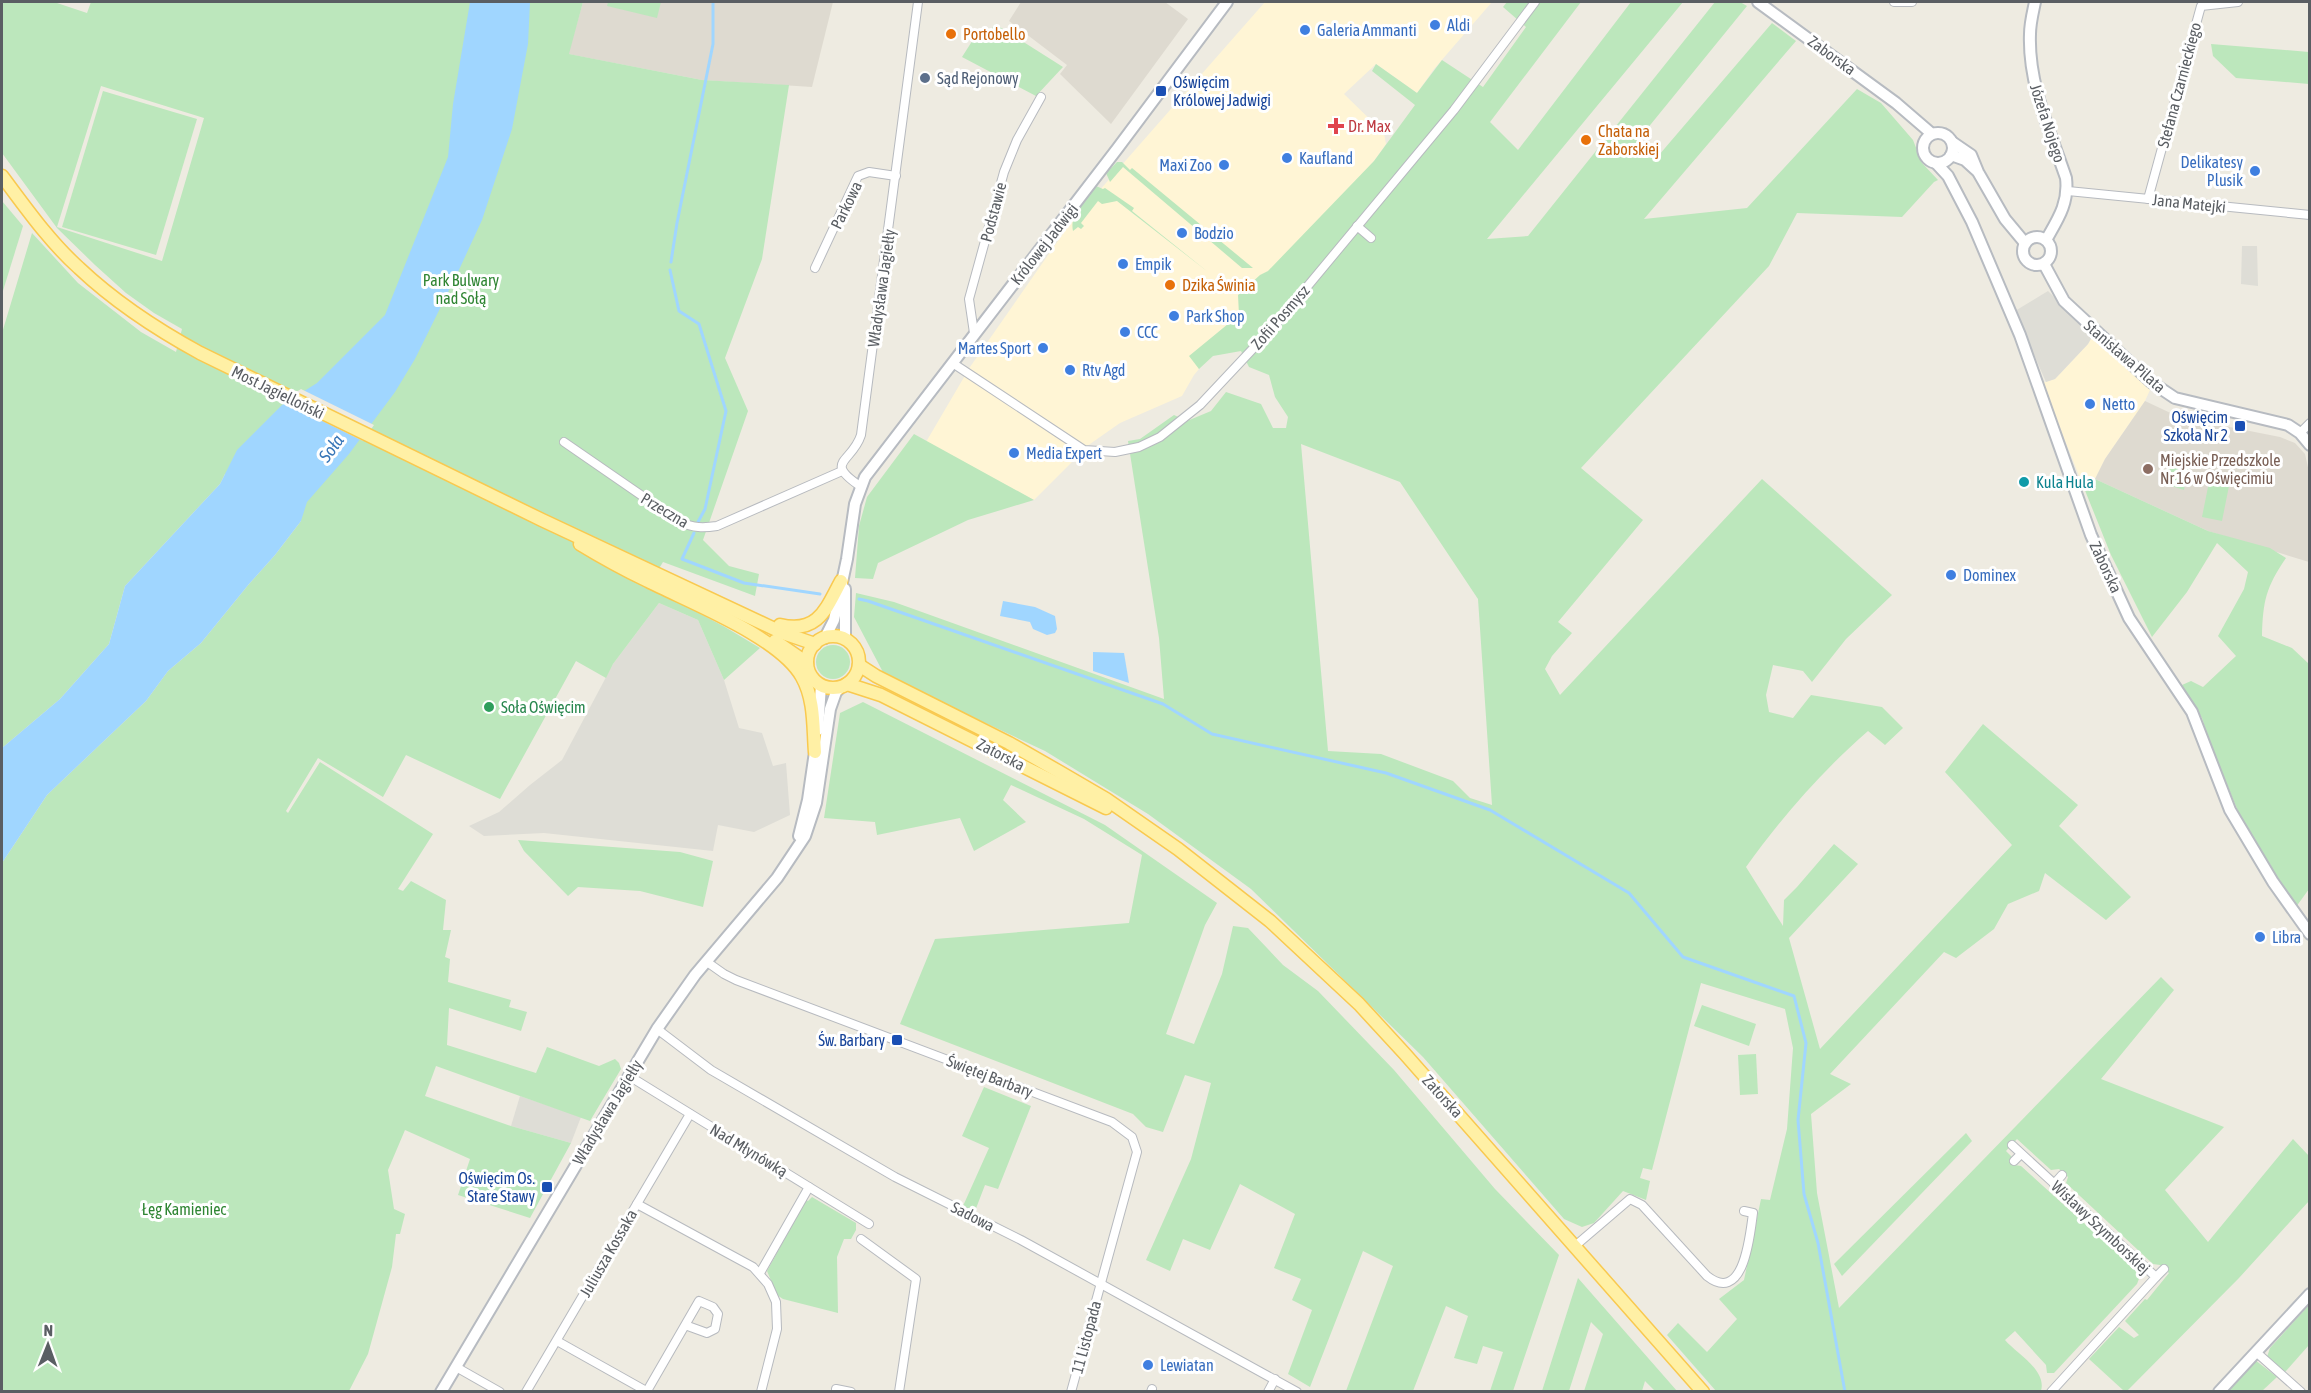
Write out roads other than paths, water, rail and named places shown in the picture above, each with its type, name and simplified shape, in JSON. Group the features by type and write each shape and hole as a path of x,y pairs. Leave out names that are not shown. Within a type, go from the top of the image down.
{"main road":[{"name":"Most Jagielloński","path":"2,176 32,217 78,268 142,319 200,353 737,618"},
{"path":"737,618 803,627 816,621 824,613 841,581"},
{"path":"737,618 783,633 820,641 839,637 845,639 856,650 859,665 857,673 844,686 834,688 821,685 811,676 807,663 808,656 820,641"},
{"path":"737,618 807,663"},
{"path":"737,618 782,655 801,675 811,698 815,752"},
{"name":"Zatorska","path":"859,665 876,676 1009,743 1106,799 1202,867 1270,921 1359,1004 1703,1392"},
{"name":"Zatorska","path":"844,686 862,687 898,703 1152,832"}],"street":[{"name":"Władysława Jagiełły","path":"842,471 844,459 858,444 861,435 918,2"},
{"name":"Królowej Jadwigi","path":"860,486 892,440 954,364 974,333 1124,141 1227,2"},
{"name":"Zofii Posmysz","path":"954,364 1084,450 1115,452 1138,447 1160,437 1200,405 1277,323 1454,110 1535,2"},
{"name":"Zaborska","path":"1758,2 1904,110 1928,137"},
{"path":"1894,2 1912,2"},
{"name":"Józefa Nojego","path":"2035,2 2030,32 2030,58 2034,86 2066,178 2068,191"},
{"name":"Stefana Czarnieckiego","path":"2148,199 2201,6 2238,2"},
{"name":"Podstawie","path":"974,333 969,299 1004,172 1017,140 1041,97"},
{"path":"1978,172 1965,160 1950,157 1936,163 1930,160 1924,154 1928,137 1946,135 1971,155 2005,219 2025,243"},
{"path":"1950,157 1952,142"},
{"name":"Zaborska","path":"1948,176 1950,157"},
{"name":"Zaborska","path":"1936,163 1948,176 1972,222 2020,335 2091,535 2129,618 2192,712 2230,810 2273,882 2310,934"},
{"name":"Parkowa","path":"814,268 858,176 868,172 896,176"},
{"path":"2046,240 2063,210 2068,191"},
{"name":"Jana Matejki","path":"2068,191 2310,215"},
{"path":"1357,226 1371,238"},
{"path":"2033,237 2046,240 2051,253 2044,264 2034,265 2026,261 2023,252 2025,243 2033,237"},
{"name":"Stanisława Pilata","path":"2044,264 2064,301 2151,382 2175,398 2288,425 2300,433"},
{"path":"2310,423 2300,433 2310,446"},
{"name":"Przeczna","path":"564,442 680,522 692,527 717,526 842,471"},
{"path":"842,471 860,486 847,559 845,639"},
{"path":"820,641 834,620 847,559"},
{"name":"Władysława Jagiełły","path":"795,849 808,800 821,685"},
{"name":"Władysława Jagiełły","path":"441,1392 657,1029 694,975 772,885 805,836 813,813 829,715 836,692 844,686"},
{"name":"Świętej Barbary","path":"707,962 736,980 1112,1122 1127,1133 1137,1152 1101,1283"},
{"name":"Sadowa","path":"657,1029 711,1070 888,1173 1101,1283 1297,1392"},
{"name":"Nad Młynówką","path":"629,1076 869,1224"},
{"name":"Juliusza Kossaka","path":"526,1392 690,1114"},
{"name":"Wisławy Szymborskiej","path":"2012,1145 2156,1277 2051,1392"},
{"path":"2014,1161 2021,1154"},
{"path":"2054,1184 2062,1175"},
{"path":"760,1273 809,1187"},
{"path":"1575,1246 1630,1199 1653,1211 1707,1276 1715,1282 1726,1283 1735,1278 1742,1268 1747,1250 1753,1213 1744,1211"},
{"path":"637,1204 753,1267 760,1273 772,1293 777,1312 777,1329 760,1392"},
{"path":"861,1239 916,1279 900,1392"},
{"path":"2156,1277 2164,1269"},
{"name":"11 Listopada","path":"1071,1392 1101,1283"},
{"path":"2219,1392 2310,1294"},
{"path":"557,1341 647,1391 685,1325 699,1301 713,1307 718,1314 715,1329 707,1333 685,1325"},
{"path":"2256,1352 2301,1392"},
{"path":"456,1366 500,1392"},
{"path":"1268,1392 1275,1379"},
{"path":"836,1389 851,1392"}],"water":[{"name":"Soła","path":"470,2 530,2 528,44 512,129 482,220 415,359 395,392 349,454 307,502 301,521 275,555 201,643 168,671 146,701 47,795 2,863 2,748 60,699 109,644 125,586 220,484 237,450 282,405 317,383 385,315 448,157 453,104"},
{"path":"1003,601 1035,607 1055,616 1057,629 1055,633 1047,635 1033,629 1030,622 1000,616"},
{"path":"1093,652 1124,653 1129,683 1093,671"}],"waterway":[{"path":"671,262 713,44 713,2"},
{"path":"670,270 679,311 699,324 726,411 705,509 698,522"},
{"path":"694,533 682,559 744,583 820,594"},
{"path":"859,599 1163,704 1212,734 1386,773 1490,810 1629,893 1683,957 1794,996 1806,1043 1798,1120 1804,1194 1818,1243 1845,1392"}],"place":[{"name":"Aldi","path":"1435,25"},
{"name":"Galeria Ammanti","path":"1305,30"},
{"name":"Portobello","path":"951,34"},
{"name":"Sąd Rejonowy","path":"925,78"},
{"name":"Oświęcim Królowej Jadwigi","path":"1161,91"},
{"name":"Dr. Max","path":"1336,126"},
{"name":"Chata na Zaborskiej","path":"1586,140"},
{"name":"Kaufland","path":"1287,158"},
{"name":"Maxi Zoo","path":"1224,165"},
{"name":"Delikatesy Plusik","path":"2255,171"},
{"name":"Bodzio","path":"1182,233"},
{"name":"Empik","path":"1123,264"},
{"name":"Dzika Świnia","path":"1170,285"},
{"name":"Park Shop","path":"1174,316"},
{"name":"CCC","path":"1125,332"},
{"name":"Martes Sport","path":"1043,348"},
{"name":"Rtv Agd","path":"1070,370"},
{"name":"Netto","path":"2090,404"},
{"name":"Oświęcim Szkoła Nr 2","path":"2240,426"},
{"name":"Media Expert","path":"1014,453"},
{"name":"Miejskie Przedszkole Nr 16 w Oświęcimiu","path":"2148,469"},
{"name":"Kula Hula","path":"2024,482"},
{"name":"Dominex","path":"1951,575"},
{"name":"Soła Oświęcim","path":"489,707"},
{"name":"Libra","path":"2260,937"},
{"name":"Św. Barbary","path":"897,1040"},
{"name":"Oświęcim Os. Stare Stawy","path":"547,1187"},
{"name":"Lewiatan","path":"1148,1365"}],"park label":[{"name":"Park Bulwary nad Sołą","path":"461,289"},
{"name":"Łęg Kamieniec","path":"184,1209"}]}
